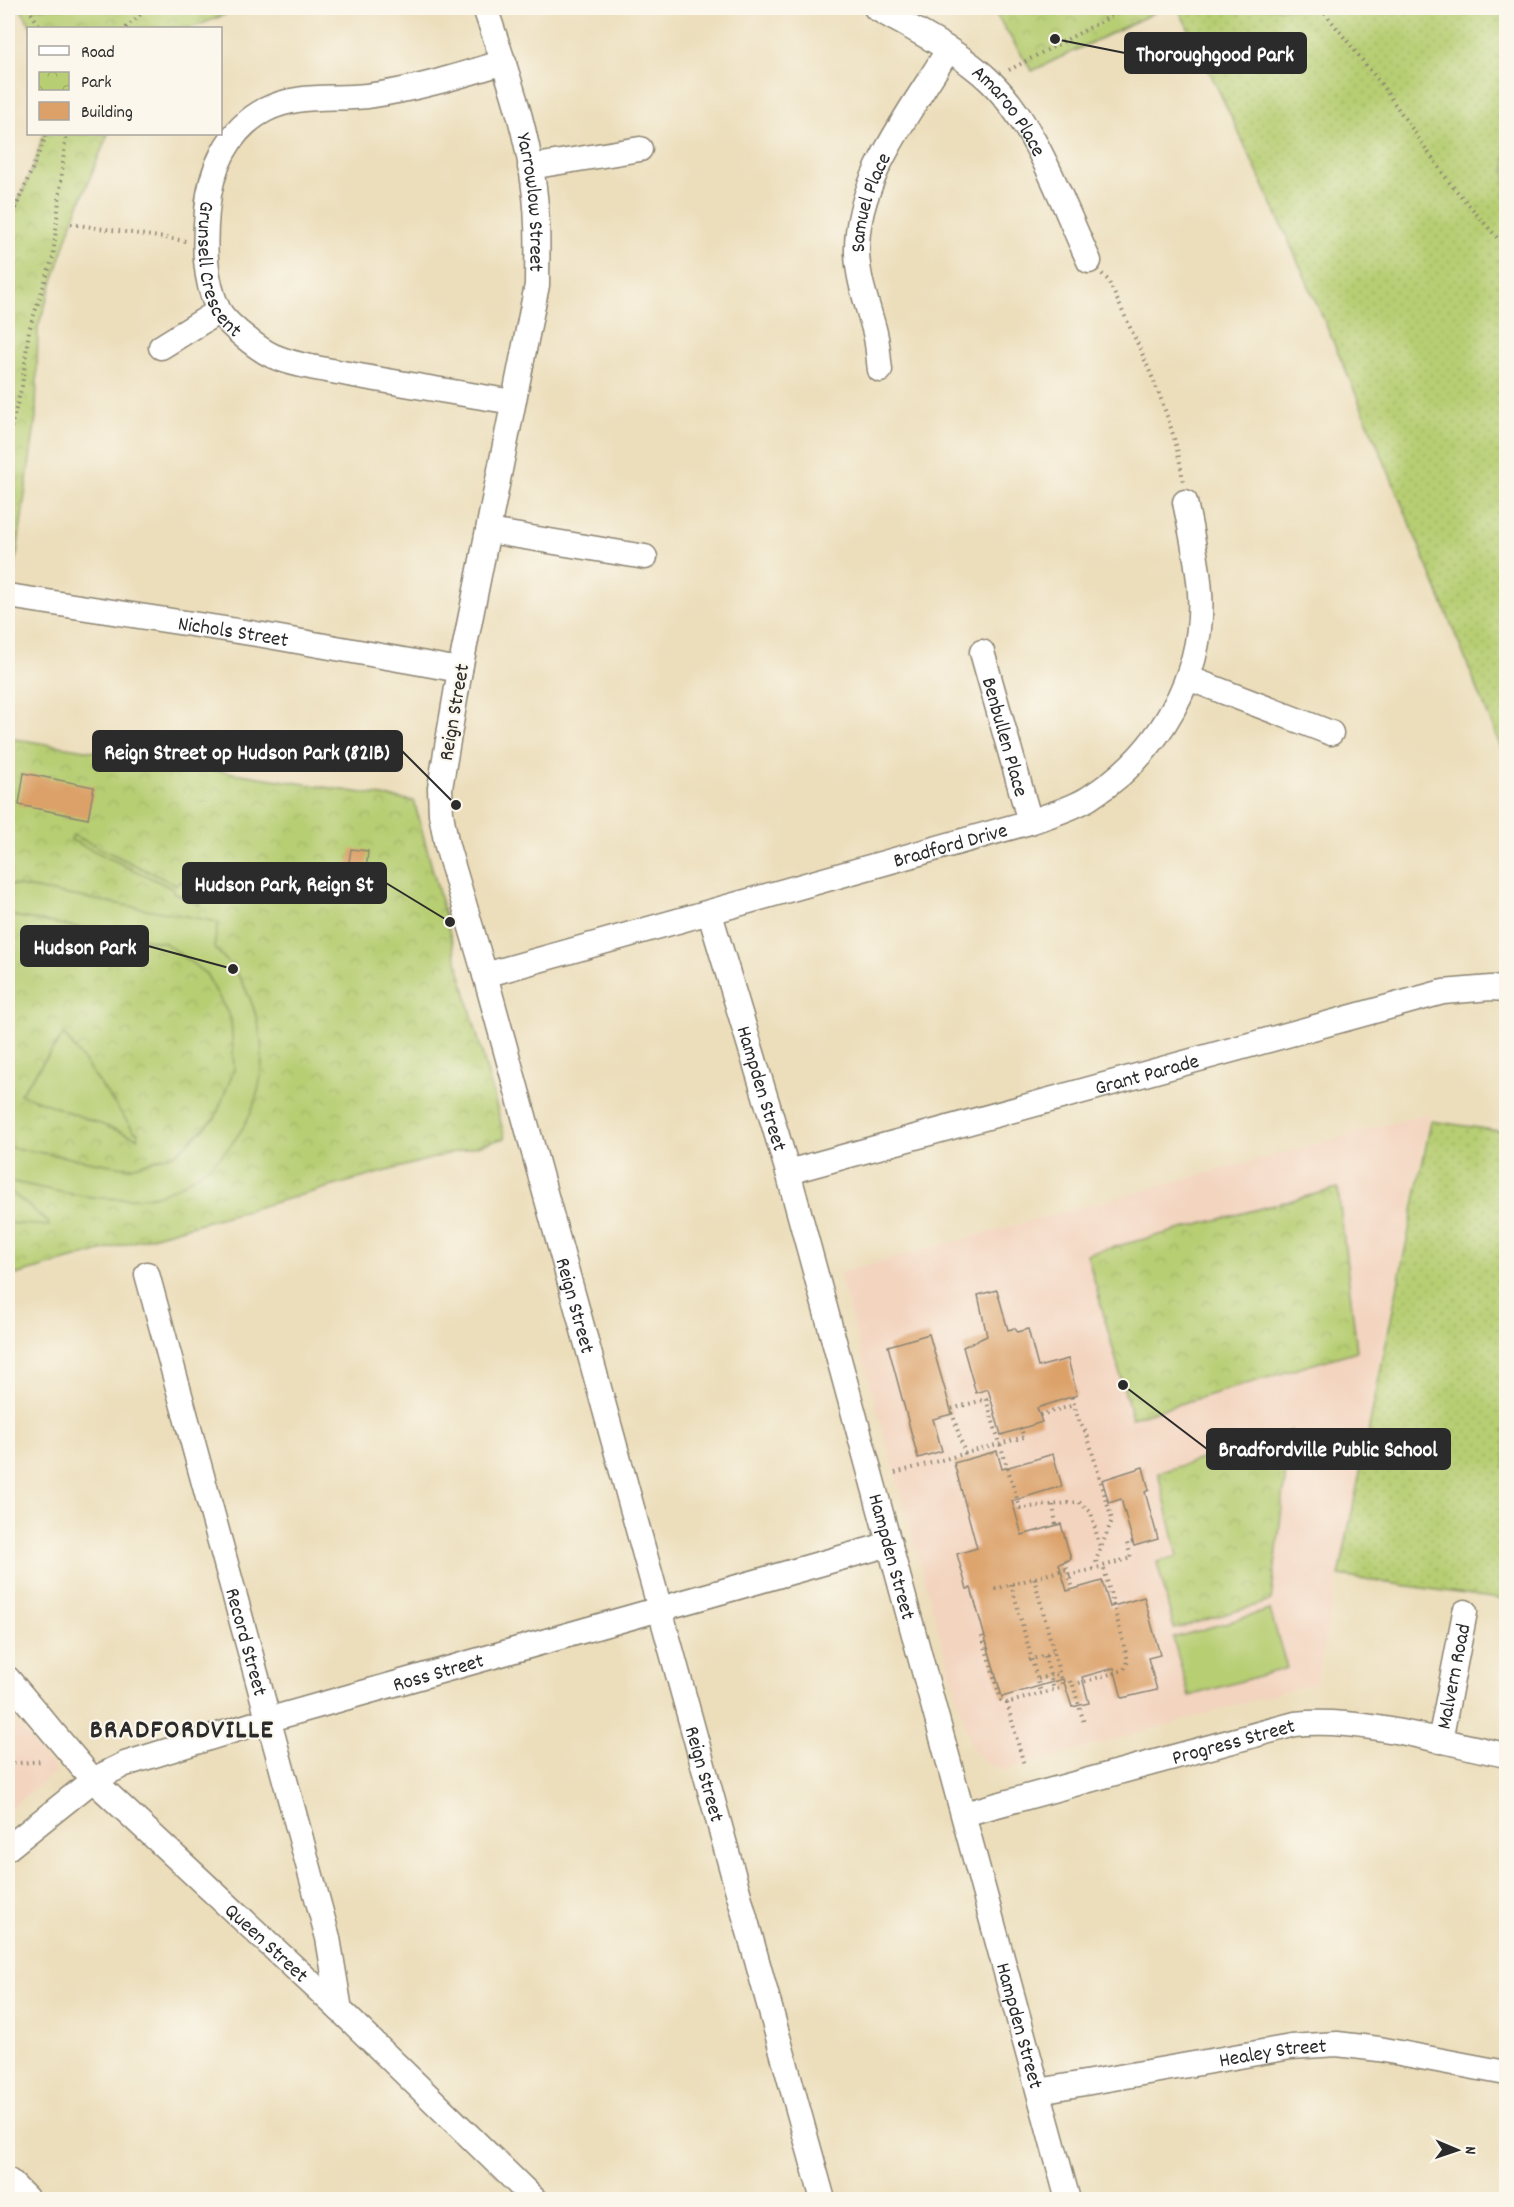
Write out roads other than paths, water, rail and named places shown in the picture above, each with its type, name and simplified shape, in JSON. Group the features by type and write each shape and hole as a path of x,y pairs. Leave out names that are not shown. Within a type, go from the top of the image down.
{"main road":[{"path":"8,2184 24,2199"}],"street":[{"name":"Yarrowlow Street","path":"485,8 504,62 531,167 537,224 537,285 513,402"},
{"name":"Amaroo Place","path":"876,8 948,50 990,81 1020,116 1089,261"},
{"name":"Samuel Place","path":"880,370 875,331 861,289 857,253 859,222 866,193 879,165 948,50"},
{"name":"Grunsell Crescent","path":"504,62 401,90 365,96 296,99 265,111 237,132 220,157 208,190 206,244 207,273 219,311 245,338 271,356 297,364 513,402"},
{"path":"531,167 640,149"},
{"path":"161,347 219,311"},
{"name":"Reign Street","path":"513,402 460,670 440,788 441,814 447,846 485,975 823,2199"},
{"name":"Bradford Drive","path":"485,975 710,914 1030,822 1088,799 1126,770 1152,744 1188,678 1198,635 1200,594 1196,552 1185,502"},
{"path":"489,531 645,557"},
{"name":"Nichols Street","path":"8,596 263,635 460,670"},
{"name":"Benbullen Place","path":"982,652 1030,822"},
{"path":"1188,678 1331,733"},
{"name":"Hampden Street","path":"710,914 788,1172 1068,2199"},
{"name":"Grant Parade","path":"788,1172 1443,992 1506,989"},
{"name":"Record Street","path":"147,1274 328,1938 340,2010"},
{"name":"Ross Street","path":"8,1848 93,1780 125,1764 267,1720 890,1544"},
{"name":"Malvern Road","path":"1440,1742 1465,1612"},
{"name":"Queen Street","path":"8,1679 93,1780 340,2010 535,2199"},
{"name":"Progress Street","path":"964,1814 1295,1724 1324,1721 1506,1755"},
{"name":"Healey Street","path":"1039,2091 1291,2046 1337,2044 1379,2049 1506,2073"}],"place":[{"name":"Thoroughgood Park","path":"1055,39"},
{"name":"Reign Street op Hudson Park (821B)","path":"456,805"},
{"name":"Hudson Park, Reign St","path":"450,922"},
{"name":"Hudson Park","path":"233,969"},
{"name":"Bradfordville Public School","path":"1123,1385"}],"district":[{"name":"BRADFORDVILLE","path":"182,1728"}]}
